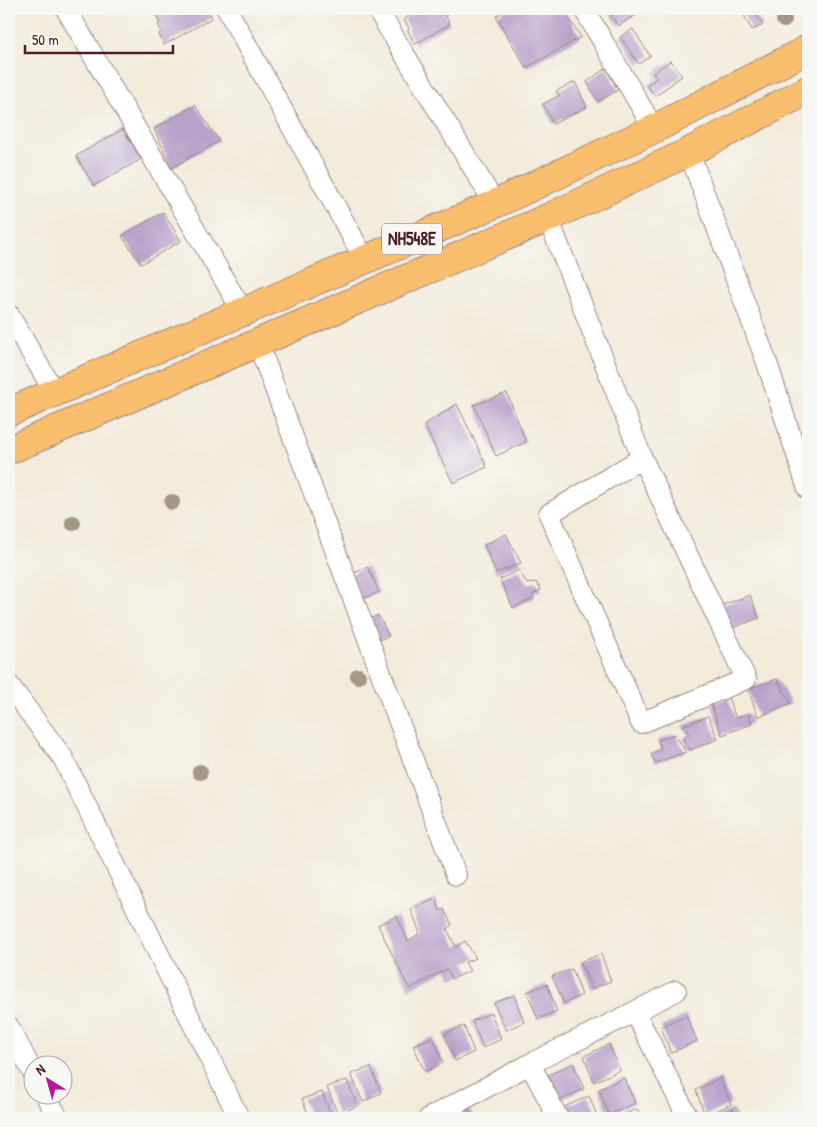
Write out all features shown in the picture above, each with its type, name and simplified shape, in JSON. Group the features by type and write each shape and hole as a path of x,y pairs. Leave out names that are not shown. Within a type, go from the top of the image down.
{"highway":[{"name":"NH548E","path":"9,412 495,204 654,128 808,49"},
{"name":"NH548E","path":"9,450 548,218 689,152 808,90"}],"street":[{"path":"66,9 243,312"},
{"path":"227,9 365,260"},
{"path":"377,9 495,204"},
{"path":"584,9 654,128"},
{"path":"689,152 767,363 808,489"},
{"path":"548,218 642,458 746,680 642,723 549,514 642,458"},
{"path":"9,315 55,393"},
{"path":"258,343 456,875"},
{"path":"9,684 63,758 239,1118"},
{"path":"429,1118 530,1064 676,991"},
{"path":"636,1012 688,1118"},
{"path":"9,1027 23,1054"},
{"path":"530,1064 558,1118"},
{"path":"50,1104 58,1118"}],"building":[{"path":"152,9 207,9 212,18 164,45 159,34 162,32 158,24 160,23"},
{"path":"413,9 446,9 449,13 445,15 450,24 415,44 404,19 415,12"},
{"path":"509,9 563,9 581,37 526,68 496,16"},
{"path":"607,9 640,9 642,11 618,26"},
{"path":"740,9 752,9 763,25 752,30"},
{"path":"633,29 650,56 639,64 620,37"},
{"path":"670,61 682,76 655,96 647,85 657,78 653,73"},
{"path":"606,68 618,90 598,102 587,82"},
{"path":"575,82 587,107 553,124 543,104 560,95 556,91"},
{"path":"195,105 219,141 172,168 154,129"},
{"path":"123,129 141,159 94,186 76,156"},
{"path":"163,212 181,241 141,264 122,236"},
{"path":"507,393 526,442 496,456 474,405"},
{"path":"457,404 487,467 453,483 424,425"},
{"path":"506,534 521,563 496,573 484,545"},
{"path":"368,567 379,592 356,602 346,576"},
{"path":"519,570 527,584 536,582 541,590 533,594 534,598 513,608 500,579"},
{"path":"750,595 759,618 727,630 720,606"},
{"path":"378,615 389,636 372,643 364,622"},
{"path":"777,679 791,703 758,717 748,689"},
{"path":"728,698 736,718 748,713 752,724 722,735 711,704"},
{"path":"708,716 718,739 690,750 683,739 689,734 682,726"},
{"path":"675,734 686,752 655,763 651,754 661,749 658,740"},
{"path":"436,899 440,911 444,909 452,925 447,929 456,947 465,941 476,958 465,962 470,971 452,979 447,969 409,989 378,925 397,916 408,941 420,933 411,909"},
{"path":"601,954 611,981 592,989 580,962"},
{"path":"572,969 582,995 564,1004 552,976"},
{"path":"547,984 557,1011 538,1019 527,992"},
{"path":"514,995 524,1022 506,1030 494,1003"},
{"path":"491,1013 501,1039 483,1048 472,1021"},
{"path":"686,1015 697,1041 671,1053 661,1027"},
{"path":"464,1026 474,1052 455,1061 444,1034"},
{"path":"433,1037 443,1063 425,1072 413,1045"},
{"path":"609,1044 620,1070 594,1082 584,1056"},
{"path":"573,1063 584,1089 558,1101 548,1075"},
{"path":"371,1067 381,1093 363,1102 351,1074"},
{"path":"624,1078 635,1103 609,1115 599,1089"},
{"path":"720,1078 731,1104 705,1116 696,1090"},
{"path":"347,1080 357,1106 338,1115 327,1087"},
{"path":"322,1092 332,1118 310,1118 302,1099"},
{"path":"589,1096 598,1118 568,1118 564,1107"},
{"path":"468,1108 474,1118 450,1118"},
{"path":"637,1109 642,1118 615,1118"},
{"path":"733,1109 737,1118 714,1118"}]}
